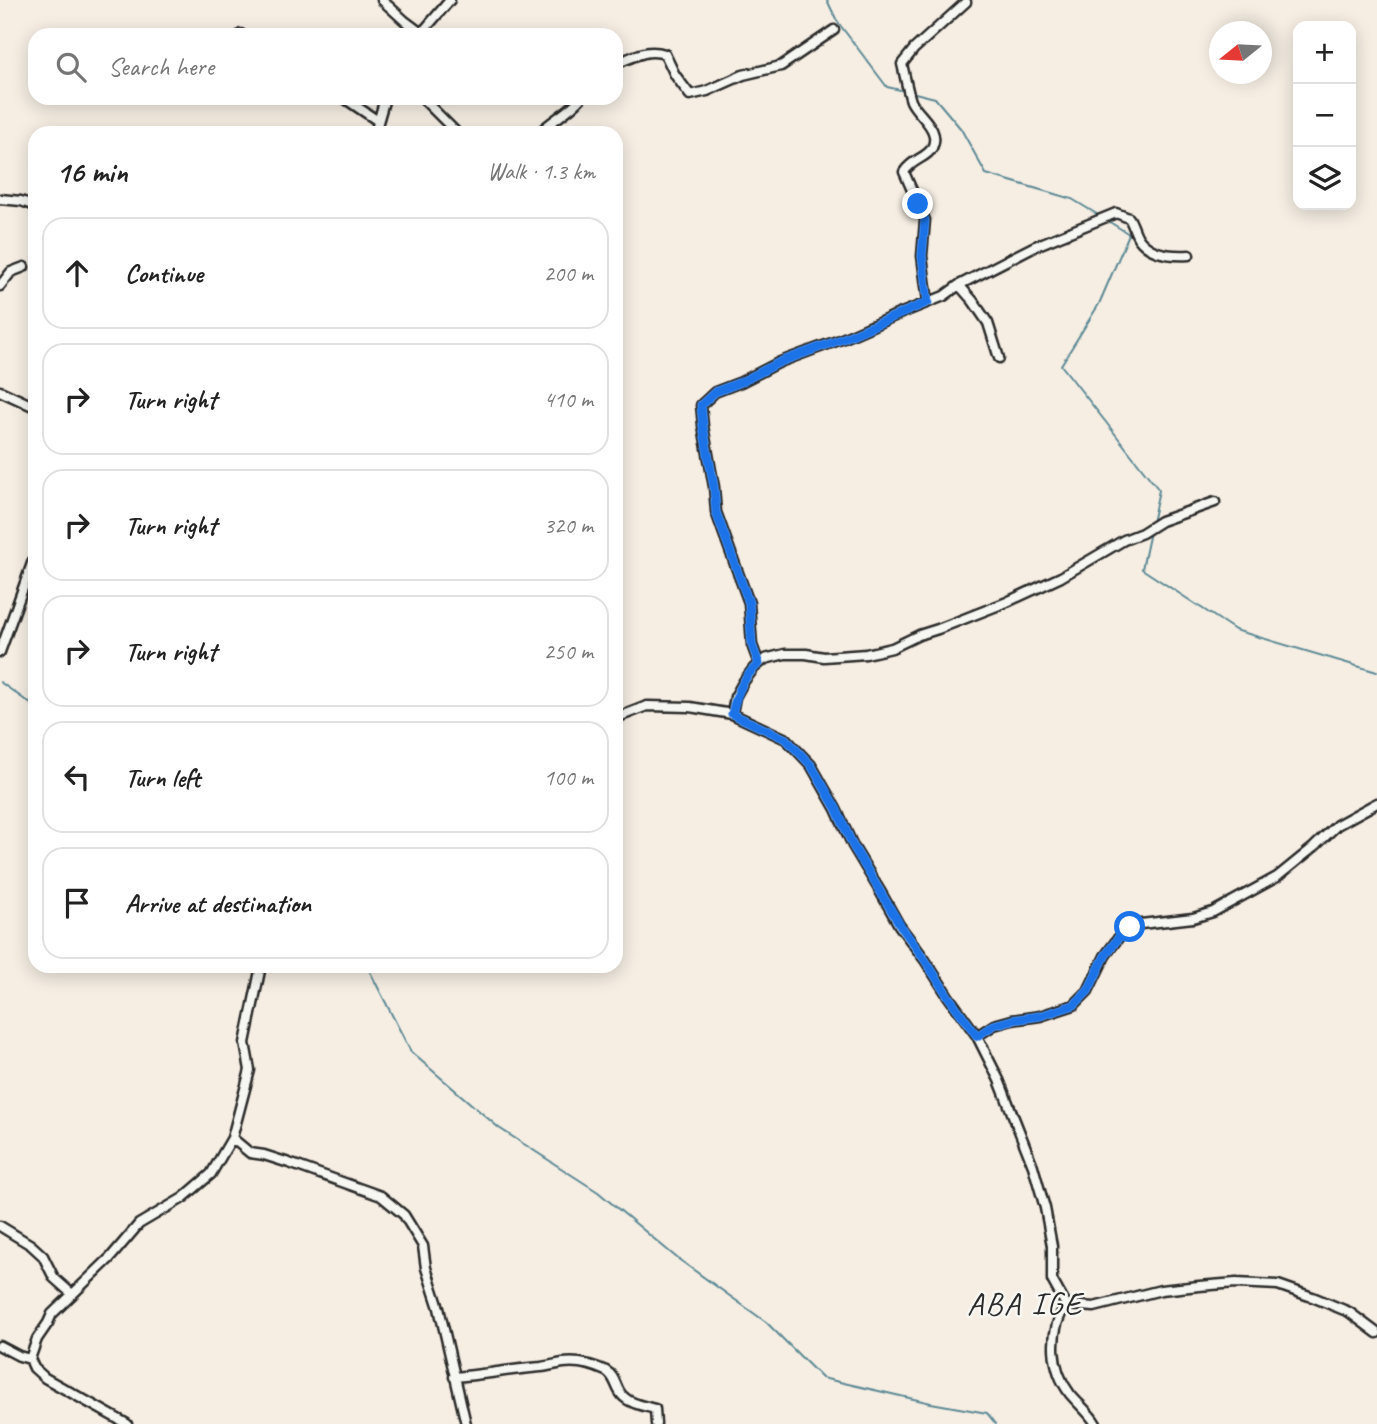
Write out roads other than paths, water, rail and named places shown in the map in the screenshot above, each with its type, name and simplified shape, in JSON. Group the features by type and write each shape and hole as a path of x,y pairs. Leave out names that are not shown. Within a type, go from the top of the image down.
{"street":[{"path":"382,0 412,28"},
{"path":"425,28 450,0"},
{"path":"928,302 922,256 925,220 904,172 909,164 931,151 935,142 929,123 912,103 902,64 914,49 966,2"},
{"path":"623,61 654,50 665,54 690,95 707,91 743,75 781,66 834,30"},
{"path":"355,105 379,121"},
{"path":"377,126 384,105"},
{"path":"429,105 450,126"},
{"path":"546,126 575,105"},
{"path":"0,200 28,204"},
{"path":"759,664 752,645 749,603 716,512 701,405 715,392 780,362 944,296 959,285 1033,247 1116,214 1129,218 1139,240 1150,248 1167,255 1189,255"},
{"path":"0,286 11,272 24,267"},
{"path":"959,285 974,301 988,323 999,358"},
{"path":"0,391 28,403"},
{"path":"732,714 735,697 744,681 765,659 785,654 824,657 866,654 892,648 1007,602 1061,577 1161,521 1215,502"},
{"path":"0,652 28,574"},
{"path":"623,715 647,706 690,707 732,714 786,739 811,765 836,808 853,846 900,925 977,1036 999,1080 1033,1166 1052,1246 1052,1280 1066,1305"},
{"path":"977,1036 994,1025 1040,1016 1074,1005 1088,991 1105,956 1130,927 1193,918 1213,912 1277,877 1337,825 1377,803"},
{"path":"127,1424 45,1378 34,1368 30,1359 37,1339 52,1314 110,1258 139,1223 183,1198 211,1174 232,1138 250,1070 245,1043 260,973"},
{"path":"232,1138 250,1153 277,1159 381,1196 404,1215 423,1245 426,1268 439,1308 466,1424"},
{"path":"0,1226 37,1250 54,1278 72,1294"},
{"path":"1066,1305 1094,1307 1161,1290 1199,1286 1236,1283 1278,1285 1349,1312 1377,1333"},
{"path":"1066,1305 1055,1331 1054,1359 1069,1392 1089,1412 1096,1424"},
{"path":"0,1346 30,1359"},
{"path":"454,1377 545,1367 566,1362 592,1365 610,1373 625,1399 654,1409 656,1424"}],"waterway":[{"path":"827,0 837,21 887,87 905,91"},
{"path":"911,92 935,98 961,129 986,174 1072,199 1100,216"},
{"path":"1108,221 1129,234 1099,304 1061,365 1159,490 1152,523"},
{"path":"1150,532 1142,569 1235,630 1377,672"},
{"path":"0,682 28,702"},
{"path":"371,973 411,1052 499,1128 598,1192 677,1258 766,1322 822,1378 987,1413 996,1424"}],"district":[{"name":"ABA IGE","path":"1025,1303"}]}
